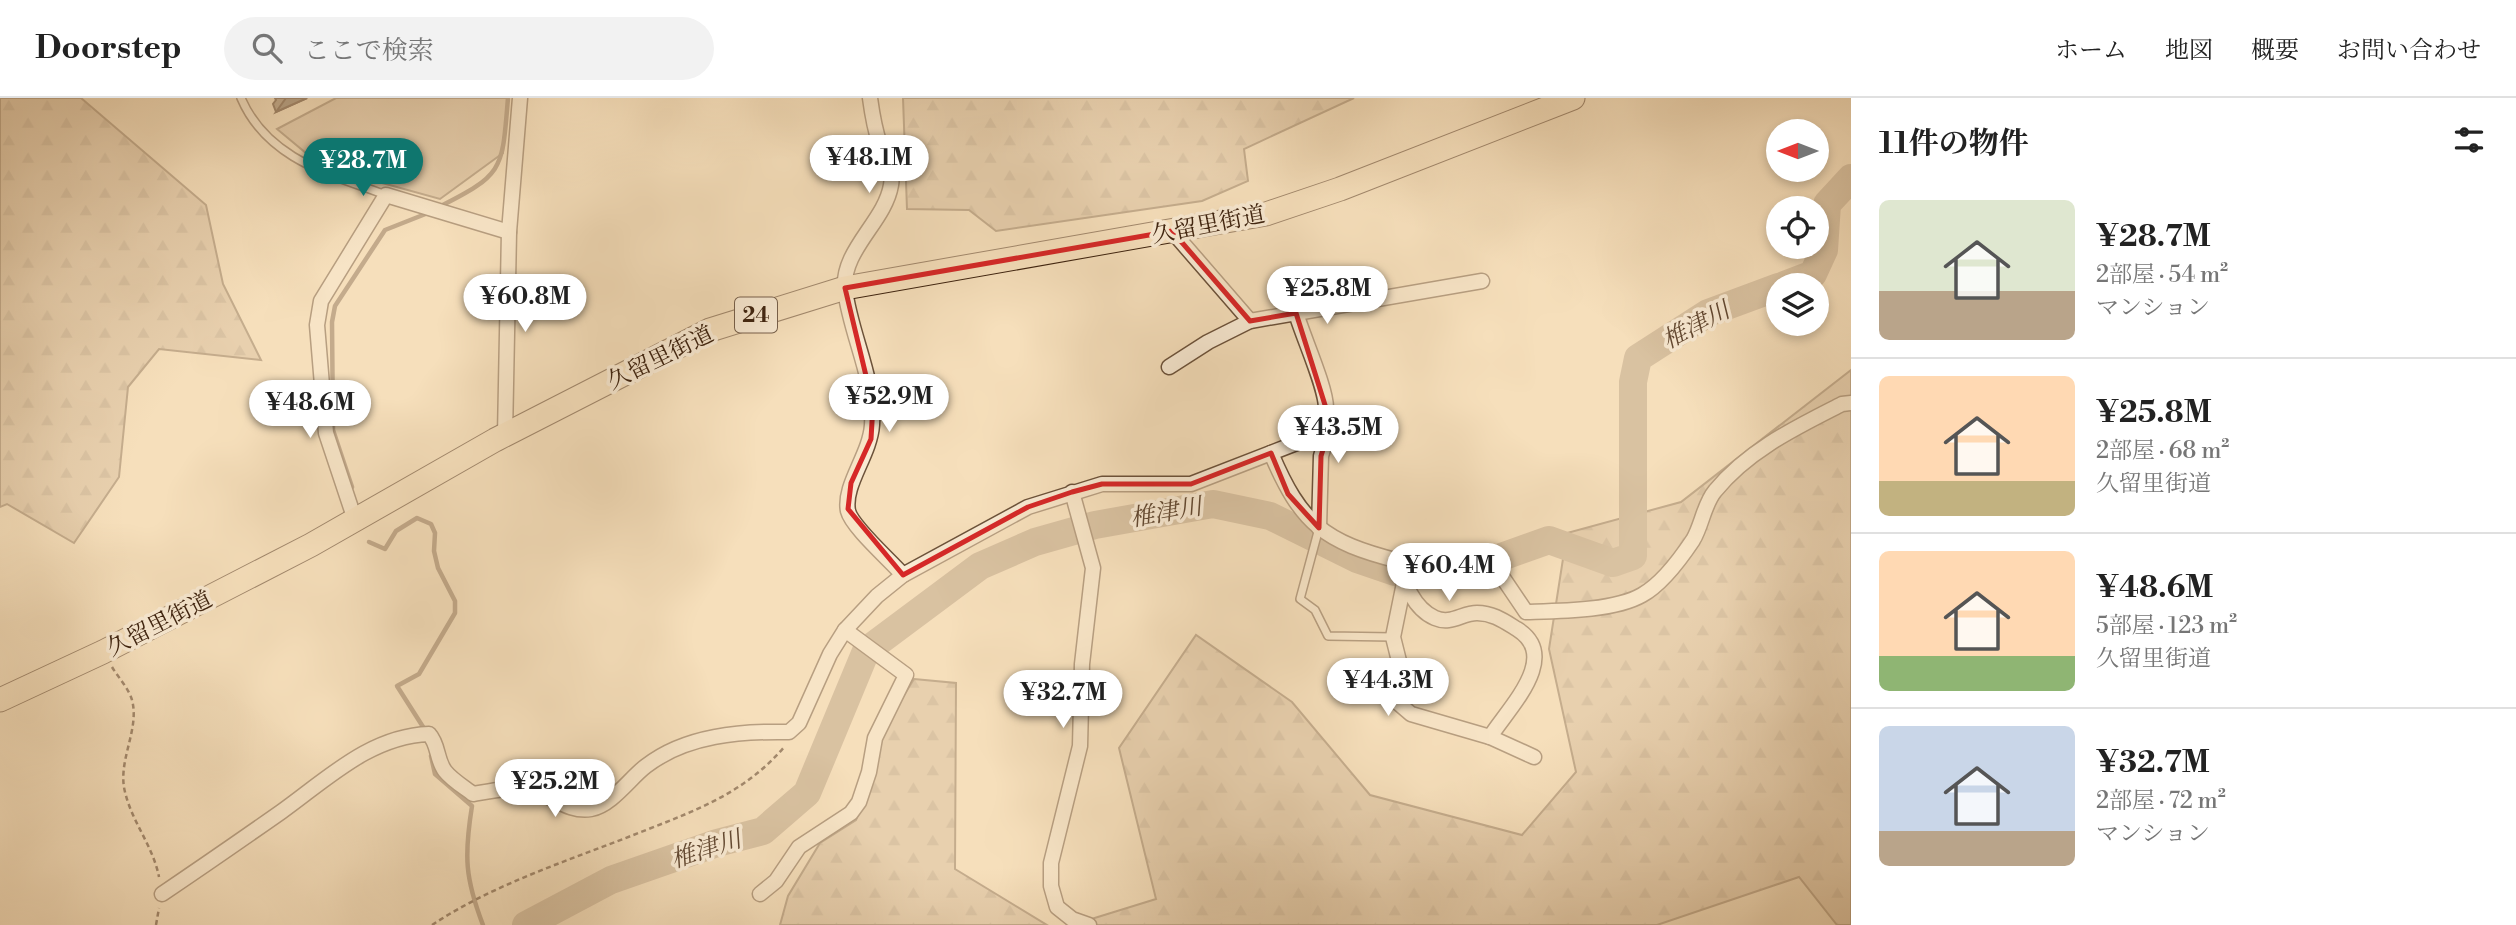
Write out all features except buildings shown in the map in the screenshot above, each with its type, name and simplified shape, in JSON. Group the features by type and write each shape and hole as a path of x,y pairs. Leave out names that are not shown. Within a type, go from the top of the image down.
{"main road":[{"name":"久留里街道","path":"0,701 103,652 355,520 505,435 710,330 845,288 1266,214 1340,189 1573,98"}],"street":[{"path":"505,435 509,232 520,98"},
{"path":"870,98 881,148 892,174 891,184 875,221 852,256 845,288 873,405 871,439 851,483 848,509 852,521 903,575"},
{"path":"355,520 326,433 317,325 321,301 386,195 509,232"},
{"path":"1172,231 1250,321"},
{"path":"1169,367 1208,342 1250,321 1482,281"},
{"path":"1296,313 1331,424 1321,456 1319,528"},
{"path":"1404,583 1450,574 1499,572 1526,612 1610,605 1643,595 1679,561 1695,536 1713,493 1738,466 1789,430 1842,404 1851,403"},
{"path":"162,894 343,766 377,745 412,734 429,734 437,743 446,772 472,794 504,789 528,789 569,807 591,809 604,803 665,754 738,732 789,732 799,723 830,654 845,630 877,596 903,575 1028,507 1072,492 1102,484 1166,487 1191,484 1271,453 1312,437 1322,425 1326,410"},
{"path":"1271,453 1288,494 1304,516 1319,528 1360,551 1399,561 1404,583 1424,610 1436,619 1448,621 1476,613 1496,616 1527,636 1536,650 1536,667 1490,737"},
{"path":"1072,492 1093,568 1082,664 1080,746 1051,863 1051,886 1057,907 1072,919 1089,925"},
{"path":"1404,583 1393,638 1399,661 1390,696 1411,714 1490,737 1534,757"},
{"path":"760,894 776,881 799,847 851,813 859,802 869,772 875,738 906,675 845,630"}],"lane":[{"path":"241,98 255,121 278,147 306,166 386,195"},
{"path":"1319,528 1300,599 1315,610 1328,636 1393,638"}],"path":[{"path":"103,652 132,700 132,726 124,756 125,794 155,856 162,894"},
{"path":"432,925 478,897 718,801 767,766 785,746 789,732"}],"highlighted area":[{"path":"1172,231 1250,321 1296,313 1331,424 1321,456 1319,528 1288,494 1271,453 1191,484 1102,484 1072,492 1028,507 903,575 848,509 851,483 871,439 873,405 845,288"}],"green space":[{"path":"0,98 81,98 206,205 223,284 261,360 159,349 128,387 119,477 74,543 7,504 0,507"},
{"path":"336,98 508,98 503,153 440,199 375,181 312,158 277,129"},
{"path":"903,98 1354,98 1244,149 1248,181 1202,201 996,231 969,210 907,209"},
{"path":"1851,370 1851,925 1837,925 1799,877 1657,925 1072,925 1156,899 1119,748 1196,635 1292,702 1370,795 1522,835 1576,772 1549,649 1567,533 1681,502"},
{"path":"914,679 956,683 955,869 1047,925 780,925 788,896 820,843 856,820 874,776 882,731"}],"waterway":[{"path":"439,207 477,186 496,167 504,140 508,98"},
{"name":"椎津川","path":"1813,273 1824,250 1827,204 1851,178"},
{"path":"352,487 333,430 332,322 335,306 385,230 428,213"},
{"name":"椎津川","path":"526,925 611,880 717,843 763,831 807,793 866,651 980,566 1035,542 1095,525 1213,504 1270,516 1357,559 1395,572 1493,560 1549,540 1613,563 1633,556 1633,382 1638,358 1708,313 1766,291"},
{"path":"369,542 385,549 396,531 417,518 431,524 435,533 434,551 438,568 455,601 455,613 419,674 397,686 425,730"},
{"path":"431,756 435,774 472,806 468,867 483,925"}]}
